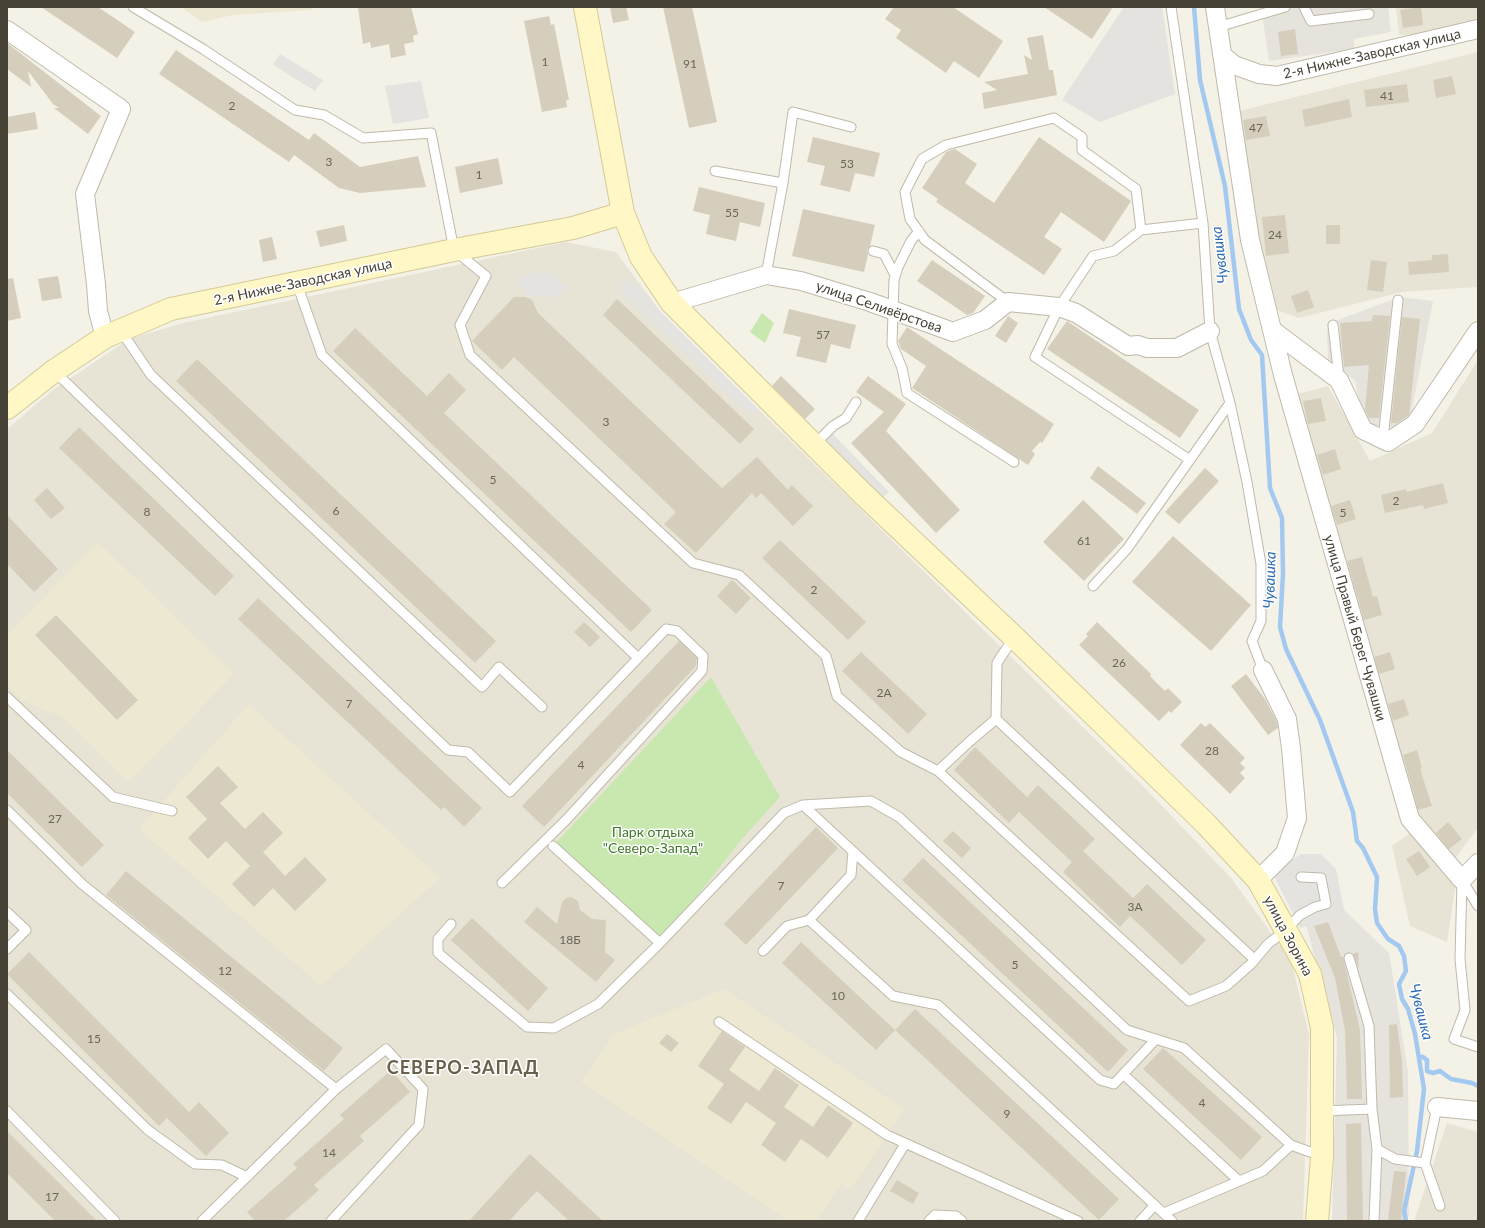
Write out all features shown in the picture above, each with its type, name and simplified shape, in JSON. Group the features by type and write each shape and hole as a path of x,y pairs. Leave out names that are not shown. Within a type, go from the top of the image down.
{"main road":[{"path":"585,7 623,213 641,257 672,303 814,445 1206,824 1258,880"},
{"name":"2-я Нижне-Заводская улица","path":"7,408 54,371 113,334 171,309 297,284 454,250 573,228 623,213"},
{"name":"улица Зорина","path":"1258,880 1310,974 1322,1028 1322,1157 1317,1221"}],"street":[{"name":"улица Правый Берег Чувашки","path":"1216,7 1250,240 1283,375 1410,819 1462,880"},
{"name":"2-я Нижне-Заводская улица","path":"1222,55 1234,65 1259,74 1277,76 1478,29"},
{"path":"7,30 121,109 85,194 98,311 113,334"},
{"name":"улица Селивёрстова","path":"672,303 766,275 801,281 954,332 985,320 1008,302"},
{"path":"1008,302 1059,307 1076,313 1128,346 1147,348 1177,348 1210,331"},
{"path":"1272,330 1339,380 1363,430 1388,442 1415,424 1478,330"},
{"name":"улица Зорина","path":"1258,880 1285,853 1297,818 1292,748 1287,719 1264,670"},
{"path":"1462,880 1478,863"},
{"path":"1437,1107 1478,1111"}],"lane":[{"path":"133,7 203,48 295,110 324,115 363,138 431,133 454,250 486,276 460,325 470,355 693,563 739,575 826,656 837,696 901,752 938,771 1189,1001 1226,986 1251,964 1268,944 1286,930 1300,915 1315,907 1326,904 1321,878 1301,877"},
{"path":"1171,7 1203,223 1210,331 1230,403 1247,482 1261,564 1261,621 1252,641 1264,670"},
{"path":"1218,27 1285,7"},
{"path":"1304,7 1311,21 1369,14"},
{"path":"766,275 783,183 793,112 851,127"},
{"path":"1008,302 925,240 910,219 905,192 922,159 946,145 1054,118 1082,137 1082,150 1136,189 1141,230"},
{"path":"715,171 783,183"},
{"path":"1190,460 1035,357 1059,307 1093,256 1114,250 1141,230 1203,223"},
{"path":"919,231 911,241 895,275 892,344 902,368 907,393 1014,462"},
{"path":"873,251 884,254 895,275"},
{"path":"297,284 322,354 638,658"},
{"path":"1382,439 1398,300"},
{"path":"1333,325 1339,380"},
{"path":"113,334 151,375 482,687 499,667 542,707"},
{"path":"54,371 448,750 468,752 510,792 666,629 677,631 703,656 702,671 567,818 502,883"},
{"path":"814,445 833,426 846,418 856,402"},
{"path":"1093,586 1127,550 1230,403"},
{"path":"1014,637 997,663 996,719 1254,959"},
{"path":"7,697 113,797 172,811"},
{"path":"938,771 968,742 996,719"},
{"path":"451,924 438,939 438,953 527,1027 554,1028 598,1004 660,943 784,813 803,805 871,801 899,817 1128,1030 1184,1048 1291,1145 1322,1157"},
{"path":"803,805 1100,1080 1114,1084 1156,1039"},
{"path":"7,810 82,884 336,1089"},
{"path":"553,846 660,943"},
{"path":"763,951 787,926 809,920 851,875 853,852"},
{"path":"1462,880 1460,959 1465,1010 1454,1039 1478,1047"},
{"name":"улица Правый Берег Чувашки","path":"1462,880 1478,906"},
{"path":"7,912 26,930 7,949"},
{"path":"809,920 893,996 938,1005 1172,1221"},
{"path":"1349,958 1369,1026 1372,1109 1377,1149 1374,1221"},
{"path":"7,994 148,1130 195,1164 222,1164 245,1176"},
{"path":"719,1022 887,1135 1078,1221"},
{"path":"202,1221 245,1176 336,1089 386,1049 423,1089 420,1125 331,1221"},
{"path":"1124,1074 1239,1181"},
{"path":"1437,1107 1422,1163 1440,1206"},
{"path":"1322,1111 1372,1109"},
{"path":"7,1111 115,1221"},
{"path":"858,1221 905,1144"},
{"path":"1164,1213 1263,1171 1291,1145"},
{"path":"1377,1149 1394,1159 1422,1163"},
{"path":"1140,1221 1155,1205"},
{"path":"929,1221 935,1215 956,1216 962,1221"}],"shaded area":[{"path":"181,7 313,7 311,10 233,15 202,22"},
{"path":"1124,7 1162,7 1175,94 1100,122 1062,100"},
{"path":"1261,7 1388,7 1391,32 1354,39 1354,49 1269,61"},
{"path":"1396,7 1478,7 1478,22 1435,33 1399,35"},
{"path":"1478,52 1478,287 1402,292 1299,318 1276,310 1254,218 1235,112"},
{"path":"280,54 323,80 315,91 273,65"},
{"path":"421,81 429,118 393,124 385,86"},
{"path":"566,242 616,252 665,318 1142,785 1231,878 1291,960 1309,1035 1303,1221 7,1221 7,429 53,390 129,339 183,323"},
{"path":"550,271 567,288 559,297 525,296 516,277"},
{"path":"628,276 661,312 759,410 752,417 618,290"},
{"path":"1400,297 1433,301 1408,430 1363,423 1355,380 1328,364 1327,324"},
{"path":"1478,360 1478,828 1453,861 1413,817 1294,395 1328,386 1370,461 1432,433"},
{"path":"832,433 889,492 882,498 824,441"},
{"path":"98,542 234,674 129,782 63,717 23,701 7,685 7,635"},
{"path":"249,704 440,878 321,986 139,829"},
{"path":"1411,832 1456,883 1447,942 1410,926 1392,846"},
{"path":"1302,854 1321,854 1336,869 1345,915 1300,928 1274,876 1284,864"},
{"path":"1343,909 1389,953 1408,1072 1409,1214 1406,1221 1332,1221 1337,1038 1306,925"},
{"path":"724,989 904,1109 851,1190 841,1184 816,1221 789,1221 581,1082 614,1034"},
{"path":"1447,1123 1478,1132 1478,1221 1414,1221"}],"green space":[{"path":"762,313 774,323 765,343 750,332"},
{"name":"Парк отдыха \"Северо-Запад\"","path":"711,677 780,797 742,839 660,943 553,846"}],"building":[{"path":"41,7 98,7 135,32 117,58"},
{"path":"358,7 411,7 418,34 413,36 414,42 404,44 406,55 391,58 389,44 371,48 370,42 363,44"},
{"path":"610,7 626,7 629,20 613,23"},
{"path":"663,7 692,7 717,122 689,128"},
{"path":"894,7 953,7 1003,41 979,78 954,61 946,73 896,38 901,30 885,19"},
{"path":"1044,7 1113,7 1092,39"},
{"path":"1421,7 1423,25 1403,28 1400,10"},
{"path":"549,16 551,25 554,24 569,100 566,100 567,107 542,112 524,21"},
{"path":"1295,29 1298,54 1281,56 1278,32"},
{"path":"1043,35 1049,70 1053,70 1057,95 984,109 982,93 997,90 984,82 1028,74 1024,55 1032,60 1027,38"},
{"path":"7,43 101,116 88,134 54,108 59,108 53,104 28,71 31,87 7,69"},
{"path":"176,50 309,140 314,133 360,167 418,156 426,187 360,193 339,188 294,155 289,162 159,74"},
{"path":"1452,76 1456,94 1436,98 1433,80"},
{"path":"1407,84 1409,102 1366,107 1364,90"},
{"path":"1349,99 1352,117 1305,127 1302,110"},
{"path":"35,112 38,129 7,134 7,117"},
{"path":"1266,116 1270,136 1246,140 1243,120"},
{"path":"813,137 880,153 874,177 855,173 850,192 820,185 825,166 807,162"},
{"path":"1039,137 1131,201 1104,242 1061,212 1044,237 1062,249 1044,275 936,202 938,199 922,188 946,152 955,149 977,164 965,183 994,203"},
{"path":"498,158 503,184 460,193 455,167"},
{"path":"699,187 765,203 760,227 740,222 736,241 706,234 710,215 693,211"},
{"path":"803,209 875,225 870,246 867,250 868,255 864,272 792,256"},
{"path":"1285,215 1289,253 1266,256 1262,217"},
{"path":"344,225 347,241 320,247 316,231"},
{"path":"1326,225 1340,225 1340,244 1326,244"},
{"path":"272,237 277,259 263,262 259,240"},
{"path":"1448,254 1449,272 1409,275 1408,262 1432,260 1432,255"},
{"path":"932,260 985,296 973,313 967,315 917,281"},
{"path":"1371,260 1387,262 1383,292 1367,290"},
{"path":"58,276 62,298 42,301 38,279"},
{"path":"13,278 21,318 7,321 7,279"},
{"path":"1308,290 1314,307 1297,313 1291,296"},
{"path":"514,297 525,297 532,300 538,313 722,488 757,457 788,490 792,485 813,506 793,526 761,493 756,498 752,493 696,553 664,524 676,512 514,357 502,370 472,341"},
{"path":"617,299 754,429 740,444 603,315"},
{"path":"789,309 856,325 850,349 831,344 826,363 796,356 801,337 783,333"},
{"path":"1373,315 1390,316 1379,418 1369,418 1365,410 1369,365 1344,367 1340,323 1372,321"},
{"path":"1008,316 1018,323 1006,343 995,336"},
{"path":"1402,317 1420,319 1409,415 1397,423 1391,423"},
{"path":"1067,321 1199,410 1180,438 1047,349"},
{"path":"907,327 1054,424 1042,443 1040,442 1032,451 1035,454 1028,465 912,388 926,366 901,349 898,341"},
{"path":"355,328 427,396 449,373 466,390 444,413 652,610 631,632 333,351"},
{"path":"197,359 496,641 475,663 176,381"},
{"path":"781,376 815,409 805,419 772,386"},
{"path":"868,376 906,404 886,431 960,510 936,533 851,443 884,412 856,392"},
{"path":"1321,398 1326,421 1308,424 1303,401"},
{"path":"79,427 234,576 215,596 59,448"},
{"path":"1335,449 1341,469 1323,475 1317,455"},
{"path":"1098,466 1146,503 1137,514 1090,478"},
{"path":"1205,468 1219,481 1179,524 1165,512"},
{"path":"1443,483 1448,503 1424,509 1423,505 1385,513 1381,495 1406,489 1406,492"},
{"path":"47,488 65,508 51,519 34,500"},
{"path":"1083,500 1124,539 1084,581 1043,542"},
{"path":"1350,500 1356,519 1337,525 1331,506"},
{"path":"7,515 58,569 34,592 7,564"},
{"path":"1173,536 1251,605 1211,651 1132,582"},
{"path":"780,540 866,622 848,640 762,558"},
{"path":"1362,557 1373,597 1377,596 1382,615 1364,620 1347,561"},
{"path":"732,580 751,598 736,614 717,596"},
{"path":"258,598 482,808 464,827 444,807 441,810 238,619"},
{"path":"56,615 138,700 117,720 35,635"},
{"path":"584,622 600,637 590,647 574,632"},
{"path":"1097,622 1151,674 1150,676 1165,691 1168,688 1182,702 1171,713 1169,711 1159,721 1079,645 1088,636 1086,634"},
{"path":"679,641 697,658 696,666 544,827 522,806"},
{"path":"861,652 927,714 908,734 842,671"},
{"path":"1390,652 1395,669 1379,674 1374,657"},
{"path":"1246,674 1265,699 1277,722 1278,728 1268,735 1231,686"},
{"path":"1404,699 1409,715 1393,721 1388,704"},
{"path":"1201,723 1205,727 1210,723 1245,758 1240,763 1245,768 1240,773 1245,778 1230,794 1180,745"},
{"path":"975,747 1027,797 1038,785 1095,839 1083,851 1133,898 1147,884 1206,940 1182,965 1130,916 1120,927 1063,872 1072,862 1019,812 1009,823 954,770"},
{"path":"7,750 104,845 82,867 7,793"},
{"path":"1417,750 1422,768 1420,769 1432,806 1418,810 1403,755"},
{"path":"218,766 238,787 220,803 245,829 263,812 283,833 263,852 285,876 305,857 327,880 295,911 273,888 254,907 232,884 250,866 226,841 208,859 188,838 207,819 186,797"},
{"path":"1448,822 1462,839 1449,849 1436,833"},
{"path":"816,827 838,848 746,945 724,924"},
{"path":"953,831 971,848 962,858 943,841"},
{"path":"1419,851 1430,867 1417,876 1406,859"},
{"path":"923,858 1128,1050 1108,1072 902,880"},
{"path":"126,871 343,1048 324,1071 106,895"},
{"path":"571,897 578,901 580,910 592,919 606,920 605,952 615,960 596,982 524,922 537,907 557,924 562,902 566,898"},
{"path":"472,918 548,988 528,1011 451,940"},
{"path":"1328,922 1341,957 1343,957 1360,1030 1362,1099 1347,1099 1345,1031 1335,978 1314,926"},
{"path":"801,942 895,1030 876,1050 782,963"},
{"path":"29,952 189,1112 199,1102 229,1133 206,1156 167,1118 159,1126 7,974"},
{"path":"1358,952 1359,969 1353,954"},
{"path":"915,1009 1119,1199 1099,1220 895,1030"},
{"path":"1397,1024 1402,1062 1403,1097 1390,1098 1389,1025"},
{"path":"722,1031 745,1047 729,1070 759,1091 775,1068 799,1085 784,1107 813,1127 828,1105 853,1123 828,1158 801,1139 785,1162 761,1145 776,1123 746,1102 731,1124 707,1108 724,1084 698,1066"},
{"path":"667,1034 679,1043 671,1052 659,1043"},
{"path":"1163,1048 1262,1137 1241,1160 1143,1069"},
{"path":"391,1070 410,1092 360,1136 364,1141 314,1185 319,1190 284,1221 255,1221 247,1212 297,1168 293,1164 344,1119 340,1115"},
{"path":"1361,1123 1363,1221 1347,1221 1346,1124"},
{"path":"7,1131 97,1221 55,1221 7,1173"},
{"path":"530,1154 603,1221 569,1221 537,1191 509,1221 469,1221"},
{"path":"1394,1171 1406,1172 1401,1221 1388,1221"},
{"path":"897,1180 919,1193 913,1204 890,1191"}],"waterway":[{"name":"Чувашка","path":"1194,7 1200,80 1225,186 1239,309 1251,340 1262,355 1270,488 1282,518 1283,573 1280,627 1286,649 1320,720 1353,812 1357,841 1363,848 1377,877 1375,909 1377,923 1388,939 1399,946 1404,956 1406,971 1399,984 1402,999 1408,1009 1415,1034 1424,1089 1417,1151 1404,1211 1406,1221"},
{"name":"Чувашка","path":"1420,1057 1427,1060 1427,1071 1433,1073 1440,1071 1451,1079 1472,1083 1478,1086"}],"district":[{"name":"СЕВЕРО-ЗАПАД","path":"463,1068"}]}
